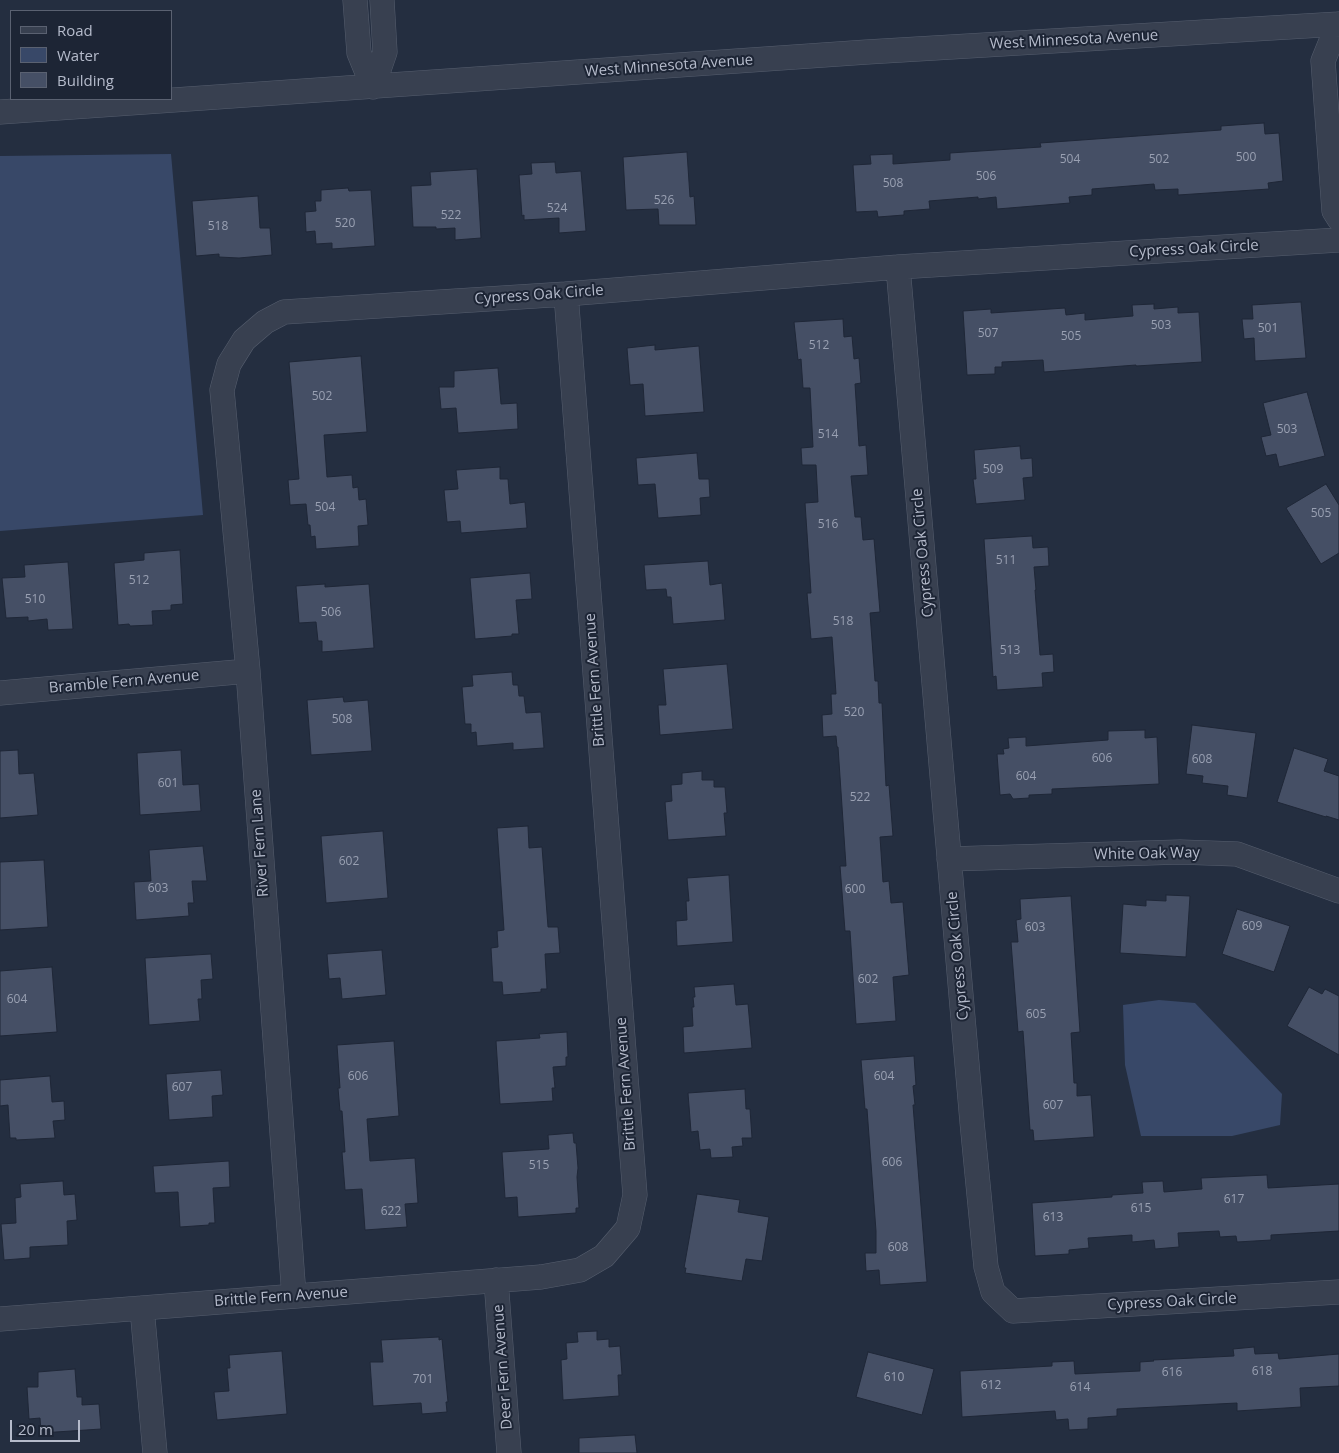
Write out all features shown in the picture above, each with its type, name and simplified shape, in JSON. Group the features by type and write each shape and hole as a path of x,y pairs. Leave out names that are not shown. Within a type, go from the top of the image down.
{"street":[{"path":"355,0 359,53 373,86"},
{"path":"373,86 385,52 382,0"},
{"path":"1339,25 1323,61 1334,211 1339,219"},
{"name":"West Minnesota Avenue","path":"0,112 867,52 1339,25"},
{"name":"Cypress Oak Circle","path":"222,390 228,364 244,340 265,322 284,312 566,294 898,267 1339,240"},
{"name":"Cypress Oak Circle","path":"898,267 985,1257 993,1292 1013,1311 1339,1292"},
{"name":"Brittle Fern Avenue","path":"0,1319 541,1277 580,1270 604,1256 628,1228 635,1195 566,294"},
{"name":"River Fern Lane","path":"222,390 248,671 294,1296"},
{"name":"Bramble Fern Avenue","path":"0,692 248,671"},
{"name":"White Oak Way","path":"949,860 1180,852 1237,854 1339,891"},
{"name":"Deer Fern Avenue","path":"496,1280 509,1453"},
{"path":"142,1308 155,1453"}],"water":[{"path":"171,154 203,515 0,531 0,156"},
{"path":"1159,1000 1195,1003 1282,1094 1280,1125 1232,1136 1141,1136 1125,1065 1123,1005"}],"building":[{"path":"1264,123 1265,134 1279,133 1283,181 1268,183 1269,189 1178,195 1178,189 1155,190 1154,184 1092,189 1092,195 1069,197 1070,203 997,209 996,197 978,199 978,197 929,201 930,209 904,211 904,215 878,217 877,211 856,212 853,165 871,164 870,155 893,154 893,164 950,160 950,153 1041,147 1040,143 1221,130 1221,126"},
{"path":"687,152 690,197 694,196 696,225 659,225 658,209 626,210 623,157"},
{"path":"555,162 556,173 581,171 586,231 559,233 559,218 524,220 524,215 522,216 519,175 532,174 531,163"},
{"path":"477,169 481,238 455,240 455,228 413,227 411,186 431,185 430,172"},
{"path":"348,188 349,191 371,190 375,246 332,249 332,243 316,244 315,231 306,232 305,212 316,211 315,201 321,201 321,190"},
{"path":"258,196 260,228 270,228 272,255 239,258 219,257 219,254 196,256 192,201"},
{"path":"1301,302 1306,358 1255,361 1254,338 1244,339 1242,319 1253,319 1252,305"},
{"path":"1154,304 1154,309 1178,307 1178,313 1199,312 1202,362 1044,372 1043,360 1002,362 1002,367 995,367 995,374 967,375 963,311 991,309 991,313 1065,308 1066,315 1085,313 1085,320 1133,316 1132,305"},
{"path":"843,319 844,337 852,336 854,359 859,358 861,383 855,384 859,446 866,445 868,475 851,476 855,517 861,517 863,540 874,539 880,612 870,613 875,681 878,681 879,703 882,703 886,786 889,785 893,836 880,837 883,882 889,881 891,903 903,902 909,975 893,977 896,1021 856,1024 850,931 845,931 840,866 846,866 838,747 836,736 823,737 822,715 832,714 831,694 836,694 832,637 811,639 807,593 811,593 805,503 818,502 816,465 802,465 801,448 813,447 810,388 803,388 801,359 798,360 794,322"},
{"path":"655,345 655,350 699,346 704,412 645,416 643,384 630,385 627,348"},
{"path":"361,356 367,432 324,435 327,477 352,475 353,488 358,487 359,500 366,499 368,525 358,526 359,546 316,549 315,536 311,537 310,525 308,525 306,504 290,505 288,480 299,479 289,362"},
{"path":"498,368 501,404 517,403 518,429 458,433 456,408 441,409 439,387 454,387 454,371"},
{"path":"1307,392 1325,456 1279,467 1276,454 1266,456 1261,437 1271,435 1263,403"},
{"path":"1020,446 1021,459 1032,458 1033,477 1023,478 1025,500 976,504 973,479 976,479 974,450"},
{"path":"697,453 699,479 709,479 710,497 700,498 701,515 658,518 655,484 638,485 636,458"},
{"path":"500,467 500,479 508,479 510,504 525,502 527,528 461,533 460,521 447,522 444,490 458,489 456,470"},
{"path":"1326,484 1339,505 1339,553 1321,564 1286,508"},
{"path":"1032,536 1033,548 1048,547 1049,566 1034,567 1035,590 1040,655 1053,654 1054,672 1042,673 1043,687 997,690 996,676 993,677 984,539"},
{"path":"180,550 183,604 171,605 171,610 152,611 153,625 118,625 114,563 144,560 144,553"},
{"path":"708,561 710,585 722,583 725,620 673,624 671,597 667,597 666,589 646,590 644,565"},
{"path":"68,562 73,629 48,630 47,619 28,621 28,617 6,618 2,578 25,577 24,565"},
{"path":"530,573 532,599 516,600 519,634 475,639 470,578"},
{"path":"325,584 325,587 369,584 374,648 322,652 322,641 318,641 316,622 299,623 296,586"},
{"path":"727,664 733,729 660,735 658,705 666,705 663,669"},
{"path":"512,672 513,685 518,685 519,696 524,696 526,713 541,712 544,748 513,750 513,743 477,746 476,732 471,733 471,724 465,724 462,687 473,686 472,675"},
{"path":"343,697 344,702 368,700 372,751 311,755 307,700"},
{"path":"1192,725 1256,733 1247,798 1227,795 1228,786 1202,783 1203,776 1186,774"},
{"path":"1145,730 1145,738 1157,737 1159,784 1052,789 1052,794 1029,795 1029,798 1013,799 1010,794 1000,795 997,754 1004,754 1003,749 1009,748 1008,738 1026,737 1026,746 1108,740 1108,731"},
{"path":"1294,748 1328,759 1324,771 1339,776 1339,820 1277,802"},
{"path":"18,750 19,774 34,773 38,815 0,818 0,751"},
{"path":"181,750 183,785 199,784 201,811 140,815 137,753"},
{"path":"702,771 702,780 714,780 714,787 725,787 727,813 724,813 726,836 668,840 665,802 672,801 671,785 682,784 682,773"},
{"path":"528,826 529,848 542,847 548,927 558,927 560,953 545,954 547,989 541,989 541,992 503,995 502,982 493,982 491,948 498,947 497,931 504,930 497,828"},
{"path":"383,831 388,898 326,903 321,836"},
{"path":"203,846 207,881 192,881 194,903 188,903 189,916 136,920 134,882 151,881 149,850"},
{"path":"44,860 48,927 0,930 0,862"},
{"path":"729,875 733,942 677,946 676,921 687,920 686,901 689,901 687,878"},
{"path":"1166,895 1190,896 1186,957 1120,953 1123,904 1146,906 1146,900 1166,901"},
{"path":"1071,896 1080,1032 1071,1033 1074,1083 1077,1083 1077,1096 1091,1095 1094,1137 1034,1141 1033,1130 1030,1130 1023,1031 1018,1032 1011,942 1018,942 1016,920 1021,919 1020,899"},
{"path":"1237,909 1290,926 1274,972 1222,954"},
{"path":"382,950 386,995 342,999 340,978 329,979 327,954"},
{"path":"211,954 213,979 201,980 202,999 198,999 200,1021 149,1025 145,958"},
{"path":"52,967 57,1032 0,1036 0,971"},
{"path":"734,984 736,1005 748,1004 752,1048 684,1053 683,1027 693,1026 694,987"},
{"path":"1309,987 1322,994 1325,989 1339,996 1339,1055 1287,1026"},
{"path":"567,1032 568,1057 566,1057 566,1066 553,1067 555,1088 552,1088 553,1101 500,1104 496,1041 540,1038 539,1034"},
{"path":"394,1041 399,1116 367,1119 370,1161 415,1158 418,1203 405,1204 407,1227 365,1230 362,1189 345,1190 342,1152 345,1152 338,1088 340,1088 337,1045"},
{"path":"914,1056 916,1085 913,1086 915,1105 913,1105 927,1282 880,1285 879,1270 866,1271 865,1253 876,1253 876,1231 867,1109 865,1109 861,1060"},
{"path":"221,1070 223,1095 212,1096 213,1117 169,1120 166,1074"},
{"path":"50,1076 52,1102 64,1101 65,1120 53,1121 55,1138 16,1140 16,1138 10,1138 8,1105 0,1106 0,1080"},
{"path":"745,1089 746,1109 750,1109 752,1138 742,1138 743,1146 732,1147 733,1157 711,1158 710,1149 700,1150 698,1131 691,1132 688,1093"},
{"path":"573,1133 574,1143 576,1143 578,1168 579,1208 576,1208 576,1213 518,1217 517,1197 505,1198 502,1152 549,1149 548,1135"},
{"path":"229,1161 230,1187 213,1188 215,1223 180,1227 178,1192 155,1193 153,1166"},
{"path":"1267,1175 1268,1188 1339,1184 1339,1231 1271,1235 1271,1240 1237,1242 1236,1236 1220,1237 1219,1231 1178,1233 1179,1247 1155,1249 1154,1240 1132,1242 1132,1235 1088,1238 1089,1248 1069,1250 1069,1254 1035,1256 1032,1203 1143,1193 1142,1182 1163,1181 1164,1192 1202,1189 1201,1178"},
{"path":"63,1181 64,1195 75,1194 77,1220 67,1221 68,1245 30,1247 30,1258 4,1260 1,1224 16,1223 15,1198 21,1197 20,1184"},
{"path":"697,1194 740,1200 738,1212 769,1217 762,1261 746,1259 742,1281 685,1273 686,1268 684,1268"},
{"path":"597,1331 597,1340 609,1339 609,1347 620,1346 622,1375 618,1375 619,1396 563,1400 561,1360 567,1359 566,1343 578,1342 577,1332"},
{"path":"439,1337 439,1340 442,1339 448,1402 446,1402 447,1412 422,1414 421,1403 373,1406 370,1362 383,1362 381,1340"},
{"path":"1254,1347 1255,1354 1278,1353 1279,1359 1339,1354 1339,1386 1300,1388 1301,1407 1237,1411 1237,1403 1117,1409 1117,1416 1088,1418 1088,1429 1069,1430 1068,1419 1056,1420 1055,1411 962,1417 960,1371 1052,1366 1052,1362 1074,1361 1075,1374 1140,1371 1140,1362 1234,1356 1233,1349"},
{"path":"282,1351 287,1414 217,1420 214,1392 229,1391 227,1368 230,1368 229,1355"},
{"path":"868,1352 934,1369 922,1415 856,1397"},
{"path":"75,1369 77,1397 82,1397 82,1405 99,1404 101,1429 41,1433 40,1418 29,1419 27,1387 38,1387 38,1372"},
{"path":"635,1435 637,1453 579,1453 579,1438"}]}
